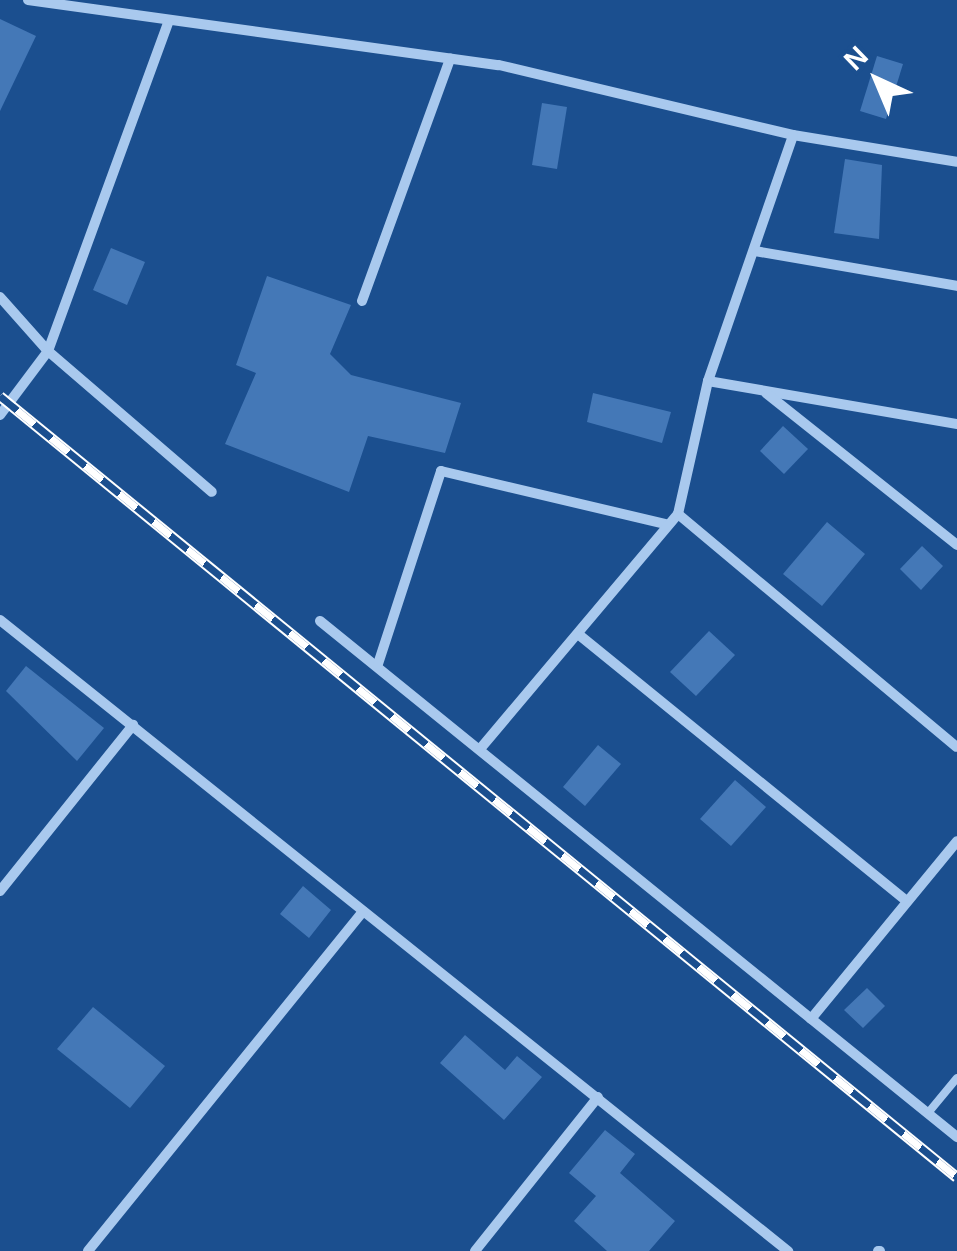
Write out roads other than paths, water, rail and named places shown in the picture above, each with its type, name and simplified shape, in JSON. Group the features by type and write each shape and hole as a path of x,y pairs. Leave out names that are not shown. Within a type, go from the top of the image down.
{"street":[{"path":"28,0 168,23 450,59 793,135 957,162"},
{"path":"0,416 48,351 168,23"},
{"path":"362,301 450,59"},
{"path":"480,750 678,514 708,381 793,135"},
{"path":"755,251 957,286"},
{"path":"0,297 48,351 212,492"},
{"path":"708,381 957,424"},
{"path":"766,392 957,545"},
{"path":"378,664 441,472 666,524"},
{"path":"678,514 957,746"},
{"path":"0,620 788,1251"},
{"path":"320,621 378,664 957,1137"},
{"path":"578,634 907,902"},
{"path":"0,890 133,726"},
{"path":"810,1020 957,840"},
{"path":"88,1251 363,912"},
{"path":"475,1251 598,1097"}],"lane":[{"path":"928,1113 957,1078"}],"railway":[{"path":"0,396 957,1177"}]}
